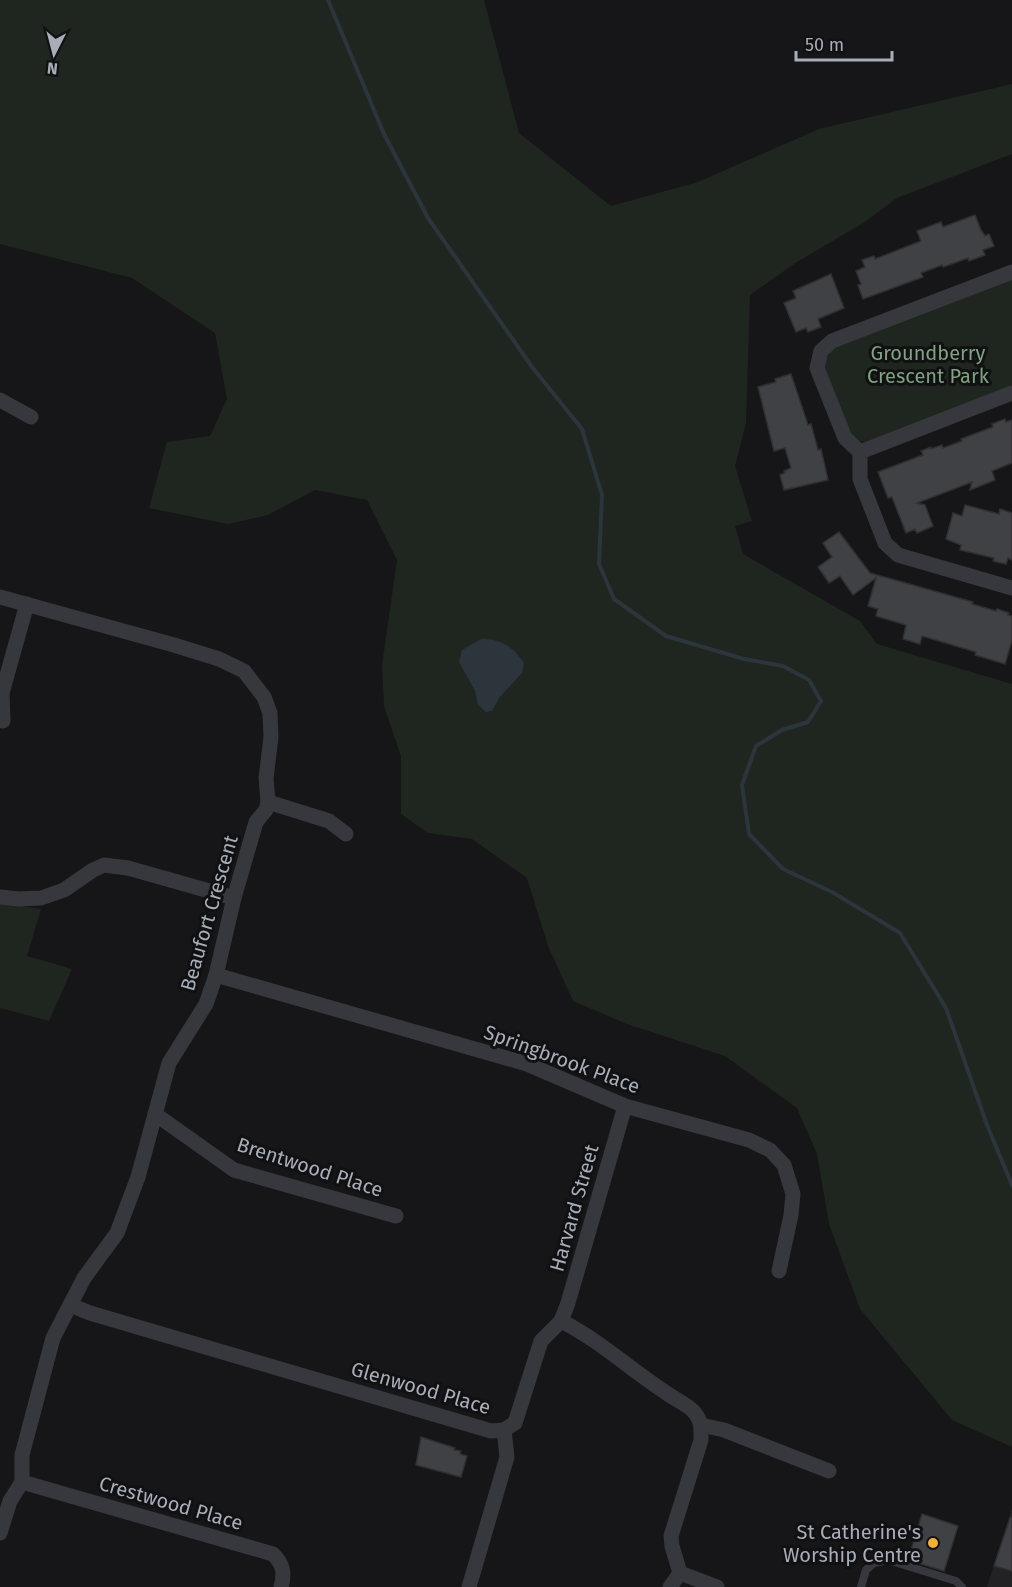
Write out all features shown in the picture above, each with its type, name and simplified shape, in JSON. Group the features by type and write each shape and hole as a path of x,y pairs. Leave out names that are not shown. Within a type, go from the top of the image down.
{"street":[{"path":"1012,272 832,342 821,351 817,368 845,438 860,452 860,479 885,543 898,555 1012,588"},
{"path":"860,452 1012,393"},
{"path":"0,400 31,417"},
{"path":"0,597 174,645 219,659 244,671 258,687 270,713 271,737 266,778 268,802 329,821 346,834"},
{"path":"3,721 2,693 27,604"},
{"name":"Beaufort Crescent","path":"0,1533 10,1501 22,1482 22,1455 53,1338 84,1278 117,1233 138,1177 170,1063 206,1004 216,975 234,898 256,822 266,810 268,802"},
{"path":"0,897 41,898 64,890 104,865 128,868 234,898"},
{"name":"Springbrook Place","path":"216,975 527,1064 625,1106 749,1140 771,1150 784,1165 793,1194 791,1215 779,1270"},
{"name":"Harvard Street","path":"561,1321 625,1106"},
{"name":"Brentwood Place","path":"155,1114 234,1170 396,1216"},
{"name":"Glenwood Place","path":"70,1305 90,1313 491,1431 504,1430 515,1423 541,1341 561,1321"},
{"path":"561,1321 591,1338 665,1393 685,1405 695,1413 701,1425 701,1440 671,1536 680,1573"},
{"path":"701,1425 724,1430 829,1471"},
{"path":"469,1587 507,1457 504,1430"},
{"name":"Crestwood Place","path":"22,1482 273,1554 282,1563 284,1577 281,1587"},
{"path":"669,1587 680,1573"},
{"path":"680,1573 717,1587"}],"lane":[{"path":"861,1587 866,1570 874,1563 888,1560 956,1581 962,1587"}],"shaded area":[{"path":"481,639 495,640 506,645 524,663 522,673 499,698 492,711 486,712 478,705 475,691 459,662 462,650"},
{"path":"1012,1508 1012,1587 987,1587"}],"green space":[{"path":"0,0 484,0 519,133 611,206 698,182 819,129 1012,84 1012,154 897,198 865,222 797,262 750,295 746,423 735,466 752,521 735,526 743,554 860,621 877,644 1012,684 1012,1447 952,1420 860,1309 829,1224 817,1154 797,1108 725,1056 627,1024 573,1001 548,946 527,878 472,839 428,833 401,814 401,756 384,706 382,665 397,560 367,500 315,490 268,515 228,524 149,508 167,442 210,436 227,399 215,333 132,278 0,244"},
{"name":"Groundberry Crescent Park","path":"1012,278 1012,387 866,442 858,441 847,430 824,366 831,349"},
{"path":"0,903 41,909 27,956 72,969 49,1021 0,1008"}],"building":[{"path":"975,215 981,230 985,236 989,234 994,246 983,250 985,255 969,261 968,258 943,267 942,265 921,273 923,277 863,299 856,271 865,267 862,260 874,256 875,259 921,241 917,231 941,222 943,227"},
{"path":"831,274 844,308 818,319 821,327 808,332 806,328 796,332 784,303 796,298 793,291"},
{"path":"791,374 808,425 811,424 818,450 821,449 828,480 784,490 780,475 791,468 785,448 774,451 758,387 776,382 775,379"},
{"path":"1005,419 1006,422 1012,420 1012,463 992,471 995,480 970,490 972,482 917,503 925,505 933,526 917,533 915,529 906,533 892,497 888,498 878,472 923,455 921,451 931,447 931,449 942,445 943,448 962,441 961,439 993,427 992,424"},
{"path":"965,505 999,514 1000,509 1012,513 1012,560 1008,558 1006,564 993,561 994,558 960,550 961,545 946,539 953,513 962,516"},
{"path":"839,532 870,573 1009,613 1008,615 1012,616 1012,640 1005,664 975,655 976,652 922,636 920,644 903,639 906,625 876,616 878,609 868,606 876,578 853,595 840,576 829,583 818,567 832,557 823,543"},
{"path":"421,1437 455,1448 454,1450 461,1451 460,1454 467,1456 461,1477 416,1465"},
{"name":"St Catherine's Worship Centre","path":"922,1514 958,1526 944,1571 908,1560"},
{"path":"1010,1518 1012,1518 1012,1571 994,1566"}],"waterway":[{"path":"328,0 384,134 428,218 532,367 582,429 602,495 599,564 614,599 666,636 744,659 783,666 809,680 821,701 808,722 782,730 756,746 742,785 749,834 783,869 832,892 900,933 946,1008 987,1125 1012,1185"}],"place":[{"name":"St Catherine's Worship Centre","path":"933,1543"}]}
